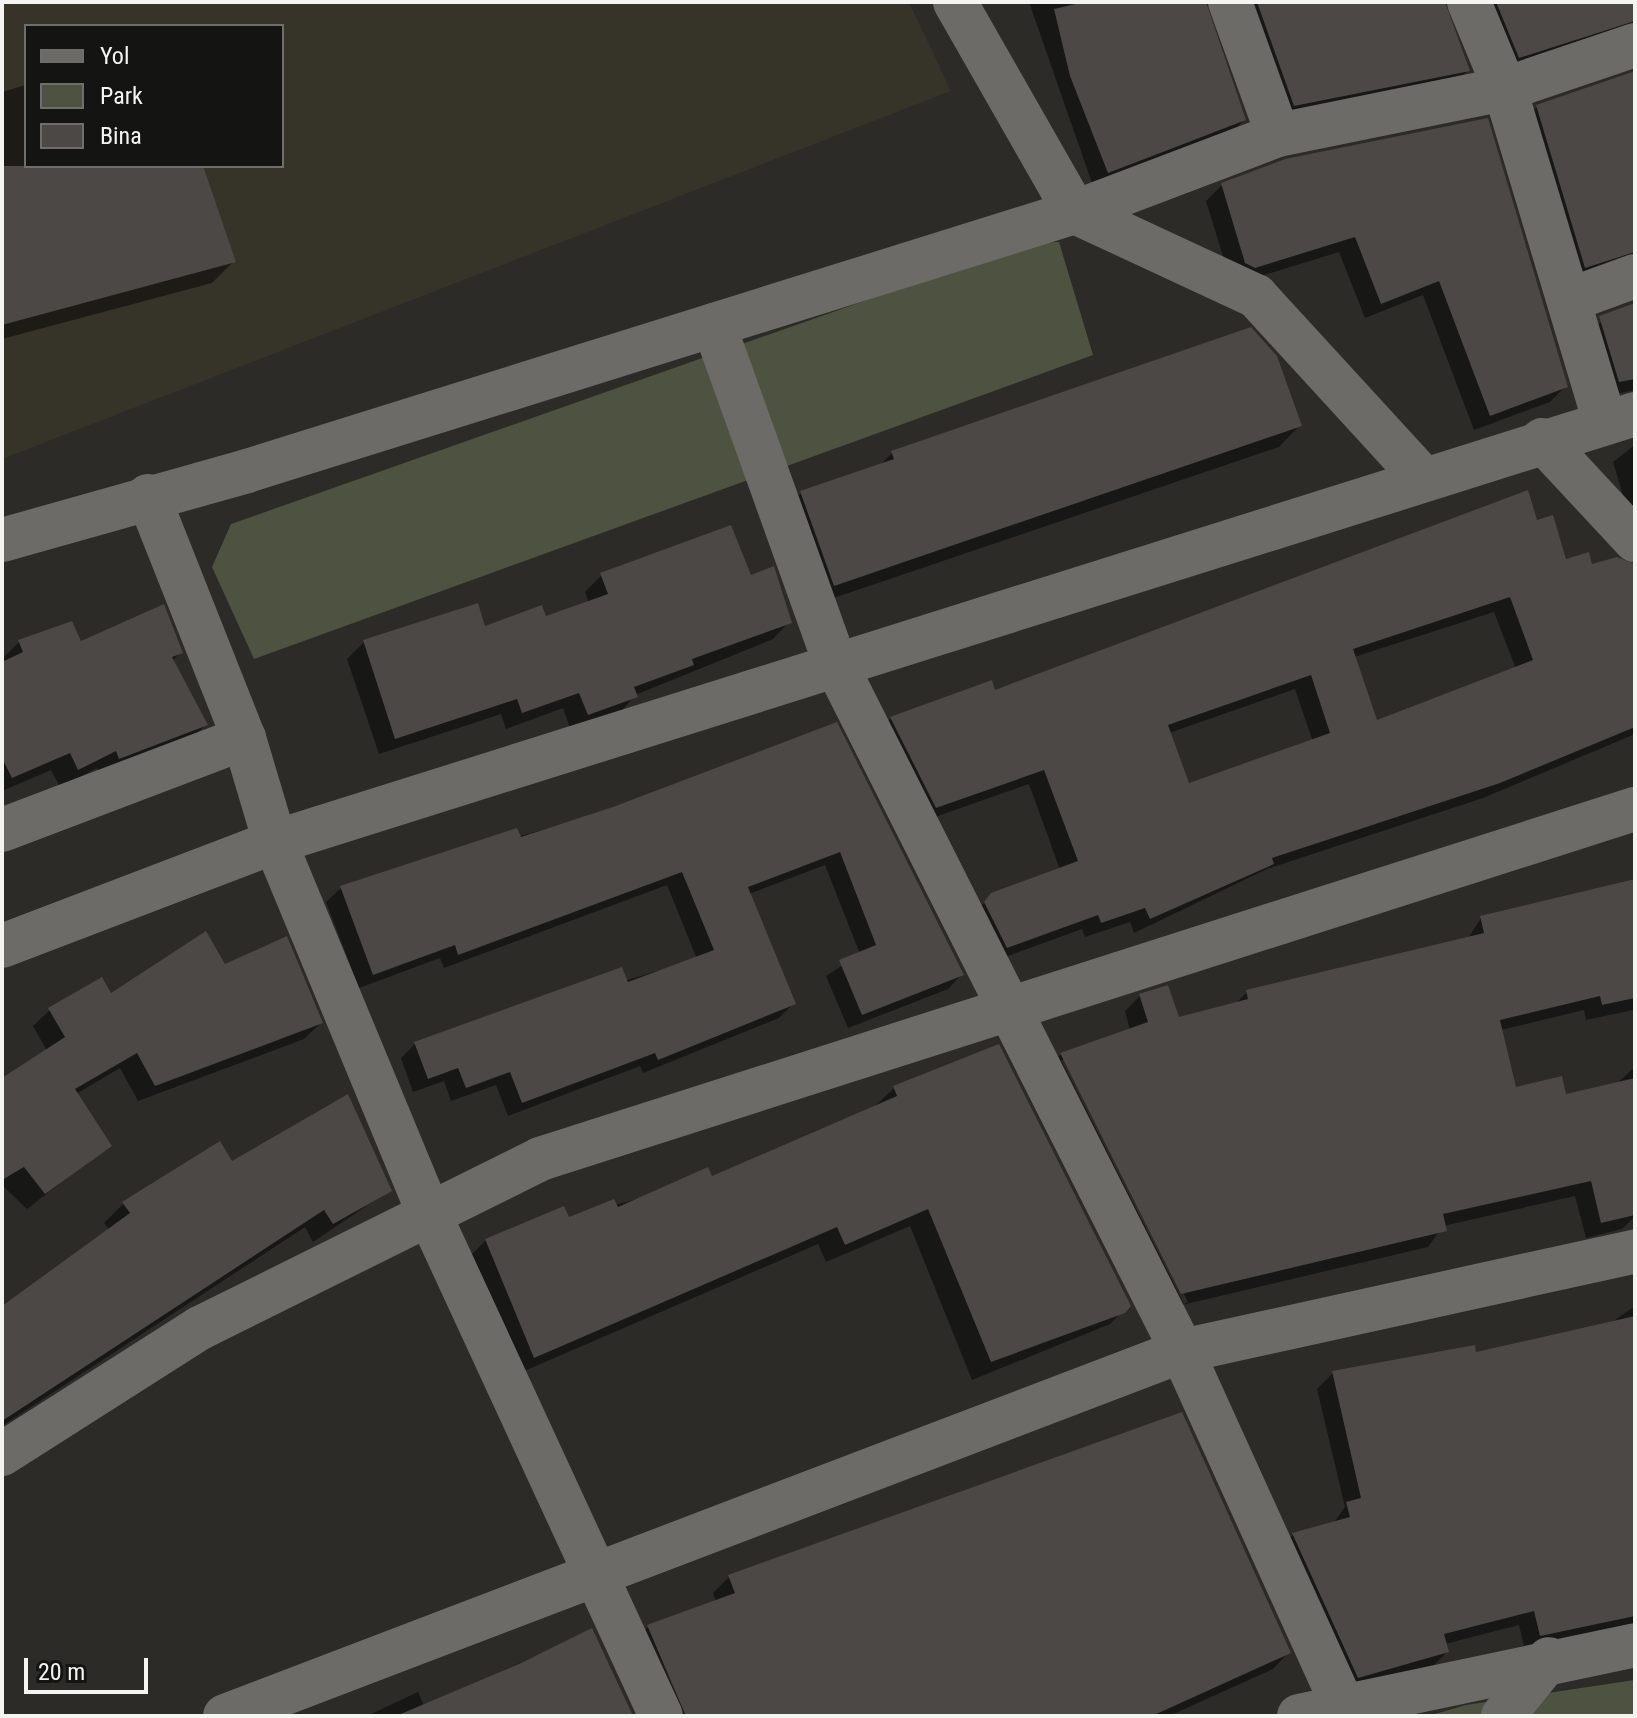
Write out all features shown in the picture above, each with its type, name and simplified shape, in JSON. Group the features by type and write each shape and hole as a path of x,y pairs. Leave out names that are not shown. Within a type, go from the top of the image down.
{"street":[{"path":"955,2 1075,212 1256,296 1421,476"},
{"path":"1230,2 1278,135"},
{"path":"2,946 275,842 1421,476 1620,418 1572,299 1505,89 1469,2"},
{"path":"2,540 714,325 1075,212 1278,135 1505,89 1635,45"},
{"path":"1572,299 1635,276"},
{"path":"714,325 836,665 1011,1003 1182,1351 1341,1702"},
{"path":"1542,440 1635,540"},
{"path":"148,496 244,738 275,842 427,1209 600,1573 661,1716"},
{"path":"2,830 244,738"},
{"path":"2,1454 200,1328 427,1209 540,1159 1011,1003 1635,809"},
{"path":"225,1716 1182,1351 1635,1251"},
{"path":"1299,1716 1341,1702 1549,1659 1635,1645"},
{"path":"1503,1716 1549,1659"}],"shaded area":[{"path":"2,2 909,2 951,91 2,459"}],"green space":[{"path":"1059,242 1093,355 254,659 212,567 231,524 1029,243"},
{"path":"1635,1680 1635,1716 1428,1716 1466,1705"}],"building":[{"path":"1084,2 1206,2 1246,120 1108,173 1070,76 1054,9"},
{"path":"1257,2 1445,2 1470,71 1294,106"},
{"path":"1496,2 1635,2 1635,21 1519,58"},
{"path":"1635,71 1635,252 1585,268 1536,105"},
{"path":"1488,118 1568,387 1490,416 1439,281 1381,304 1355,237 1255,268 1245,263 1221,183 1285,159"},
{"path":"2,166 204,168 236,262 2,325"},
{"path":"1635,303 1635,379 1619,382 1599,316"},
{"path":"1251,327 1277,356 1302,426 834,586 800,491 894,459 891,451"},
{"path":"1528,490 1537,520 1553,515 1566,559 1589,552 1592,564 1617,557 1635,564 1635,727 1500,783 1272,858 1274,864 1150,919 1145,908 1101,923 1098,915 1007,948 984,902 991,893 1078,861 1044,770 936,808 890,717 992,680 995,690","holes":["1510,597 1533,660 1377,720 1353,649","1311,675 1330,733 1189,783 1168,725"]},
{"path":"731,525 751,575 774,566 792,623 692,659 694,665 634,687 638,697 588,715 579,693 522,713 517,699 395,739 363,640 478,603 485,626 542,605 546,616 608,594 600,573"},
{"path":"164,604 183,653 172,657 208,725 119,759 116,751 78,770 70,753 12,778 2,758 2,662 23,652 18,640 72,621 81,641"},
{"path":"837,722 964,975 862,1015 839,960 876,945 840,852 748,887 796,1004 658,1060 655,1053 522,1103 510,1072 466,1088 458,1068 428,1079 414,1042 622,967 628,982 714,950 682,872 458,955 455,945 373,975 340,886 517,828 521,837 613,807"},
{"path":"1635,879 1635,998 1602,1005 1600,996 1500,1020 1516,1087 1562,1076 1566,1094 1635,1078 1635,1215 1601,1223 1591,1181 1443,1214 1447,1231 1181,1294 1060,1053 1148,1022 1139,994 1168,985 1179,1017 1248,999 1246,990 1484,933 1480,916"},
{"path":"206,931 225,964 287,936 323,1023 155,1086 137,1053 75,1089 112,1146 45,1194 24,1167 2,1180 2,1078 65,1037 48,1008 102,977 111,993"},
{"path":"999,1044 1131,1306 1125,1313 991,1362 928,1209 845,1245 837,1227 534,1358 485,1239 564,1206 569,1217 614,1199 618,1207 708,1167 712,1176 897,1096 893,1086"},
{"path":"348,1094 392,1191 333,1224 324,1210 2,1421 2,1306 130,1213 122,1202 220,1141 232,1161"},
{"path":"1635,1316 1635,1616 1540,1636 1534,1611 1444,1634 1449,1652 1358,1678 1292,1533 1350,1517 1346,1502 1361,1498 1332,1371 1475,1345 1476,1352"},
{"path":"1182,1412 1291,1653 1152,1716 686,1716 647,1625 735,1593 728,1575"},
{"path":"592,1628 633,1716 396,1716 521,1663"}]}
